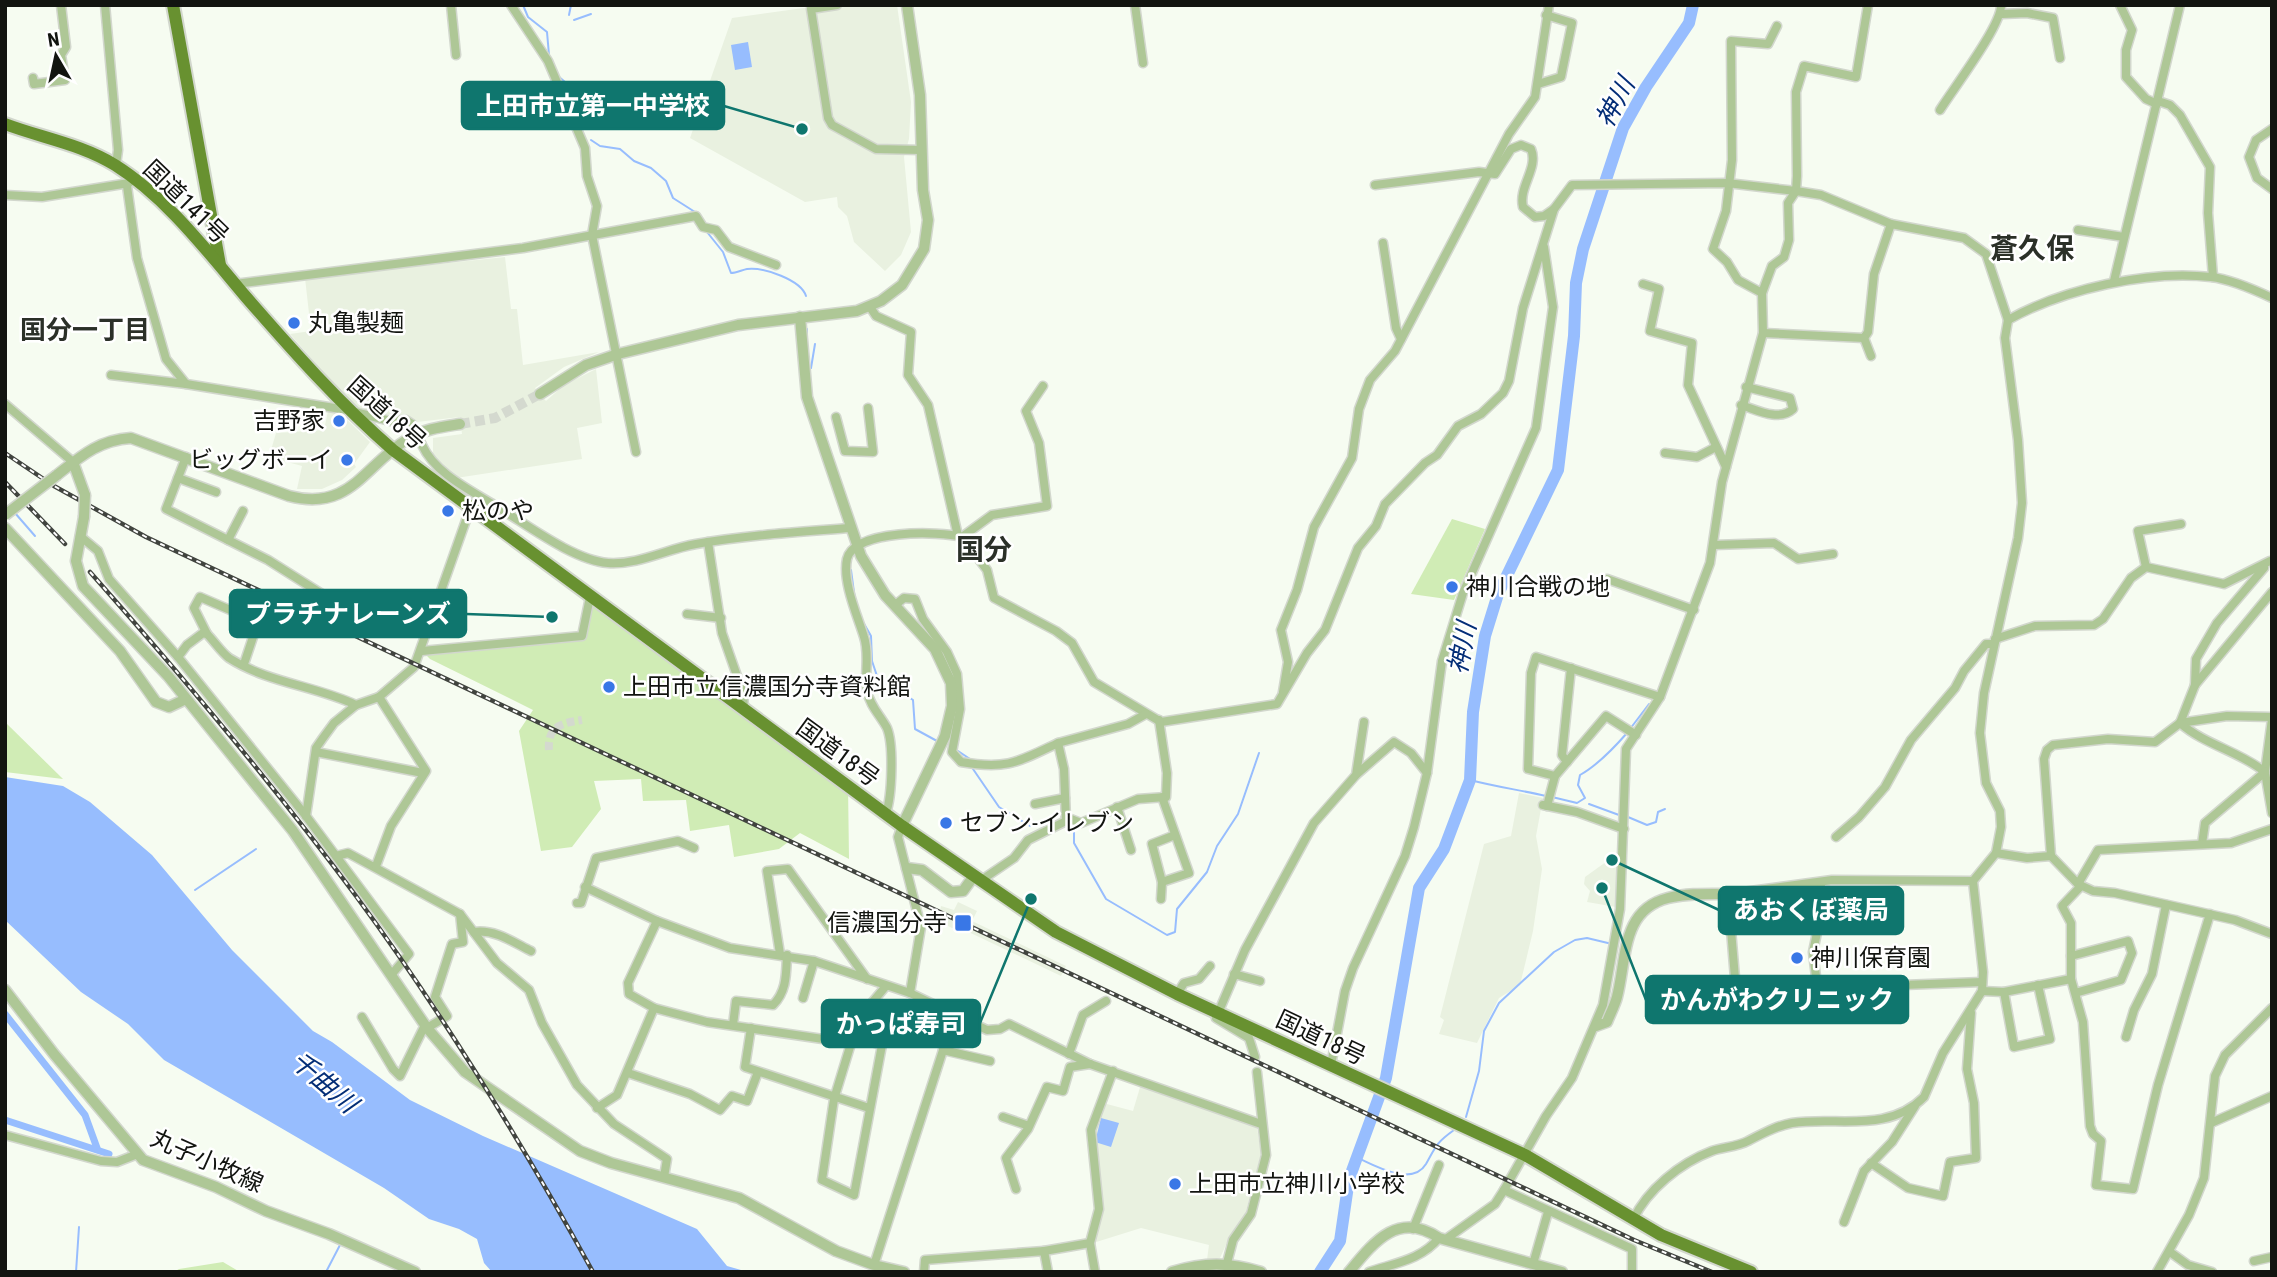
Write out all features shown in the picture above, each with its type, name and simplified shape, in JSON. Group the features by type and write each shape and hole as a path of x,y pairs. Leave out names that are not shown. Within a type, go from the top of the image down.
{"highway":[{"name":"国道18号","path":"173,5 220,265 347,410 393,450 976,879 1056,932 1177,994 1525,1155 1661,1235 1751,1272"},
{"name":"国道141号","path":"5,124 76,147 116,165 130,182 220,265"}],"street":[{"path":"33,78 34,84 65,80 61,55 66,47 61,5"},
{"path":"105,5 118,150 116,165"},
{"path":"451,5 456,55"},
{"path":"511,5 548,61 585,148 587,176 597,206 592,235 636,452"},
{"path":"837,5 811,9 828,118 832,125 876,149 921,150"},
{"path":"540,394 586,365 618,354 729,327 870,307 902,285 924,249 928,220 921,150 920,95 907,5"},
{"path":"1135,5 1143,64"},
{"path":"1281,698 1288,662 1281,629 1297,590 1314,527 1352,458 1359,409 1370,380 1401,339 1509,134 1531,106 1538,84 1549,5"},
{"path":"1369,1272 1412,1259 1494,1204 1546,1116 1572,1078 1596,1026 1603,1005 1620,909 1624,757 1660,697 1694,610 1714,545 1726,467 1763,333 1765,319 1762,293 1772,266 1784,257 1789,240 1788,203 1796,191 1796,92 1804,66 1856,77 1868,5"},
{"path":"2120,5 2132,30 2126,50 2126,77 2146,99 2170,105 2180,115 2210,167 2212,185 2208,213 2213,277"},
{"path":"2114,281 2180,5"},
{"path":"1940,110 2001,9 2053,18 2060,58"},
{"path":"1538,84 1561,77 1572,23 1546,15"},
{"path":"1762,293 1738,280 1727,262 1714,252 1726,211 1733,143 1731,41 1768,44 1777,26"},
{"path":"573,117 650,102"},
{"path":"2272,129 2256,140 2249,157 2257,178 2272,189"},
{"path":"1374,186 1479,172 1496,173 1511,149 1525,146 1531,149 1534,160 1521,195 1523,207 1535,217 1544,216 1555,209"},
{"path":"5,195 42,197 130,182 137,258 166,359 186,384"},
{"path":"870,307 876,316 911,332 908,375 928,405 960,537 987,570 993,598 1056,631 1072,643 1094,682 1159,720 1277,704 1307,653 1325,630 1340,595 1342,582 1361,542 1376,526 1385,503 1424,463 1437,455 1458,426 1482,414 1503,393 1509,381 1523,309 1555,209 1569,187 1580,182 1640,185 1727,183 1796,191 1821,195 1891,224 1948,234 1981,248 1990,263 2008,320 2005,338 2018,440 2022,503 2018,538 1984,693 1980,733 1986,783 2000,811 1996,853 1973,881 1982,991 1971,1013 1957,1029 1924,1097 1915,1106 1903,1129 1864,1171 1844,1222"},
{"path":"235,284 523,248 696,216 702,227 716,230 729,247 776,265"},
{"path":"1864,338 1868,332 1874,274 1891,224"},
{"path":"2078,230 2124,237"},
{"path":"1383,243 1396,328 1401,339"},
{"path":"1334,1066 1345,991 1405,856 1427,773 1442,661 1460,604 1536,428 1553,307 1544,244"},
{"path":"2008,320 2039,305 2114,281 2213,277 2272,298"},
{"path":"1643,284 1659,289 1650,331 1692,343 1688,385 1726,467"},
{"path":"800,317 808,401 858,548 875,580 935,649 950,677 952,706 945,736 898,837 920,927 909,993"},
{"path":"1763,333 1864,338"},
{"path":"1864,338 1871,356"},
{"path":"111,375 347,410 390,422 406,420 412,424 428,457 453,480 574,552 606,563 650,558 708,542 850,528"},
{"path":"886,813 890,796 890,740 867,690 867,648 856,619 847,562 851,553 873,539 915,533 960,537 992,515 1047,506 1039,443 1026,411 1043,386"},
{"path":"1741,405 1774,415 1789,413 1793,409 1790,398 1746,387"},
{"path":"5,404 73,462 85,495 76,561 83,586 186,699 293,831 426,1026 465,1072 580,1151 611,1163 739,1198 836,1251 874,1265 904,1272"},
{"path":"836,417 845,451 873,452 868,408"},
{"path":"5,515 97,445 119,439 142,441 307,501 324,500 345,491 393,450 428,429 460,425"},
{"path":"1665,453 1697,457 1716,447"},
{"path":"186,457 166,509 268,560 332,601 362,603 430,626"},
{"path":"178,478 216,492"},
{"path":"306,816 310,808 307,794 316,752 334,723 356,705 379,697 410,674 422,651 470,509"},
{"path":"228,540 243,511"},
{"path":"2146,567 2138,531 2180,524"},
{"path":"5,528 120,651 156,702 169,707 186,699"},
{"path":"80,536 98,551 109,579 178,657 306,816 409,954 392,974"},
{"path":"708,542 726,644 745,698 744,709"},
{"path":"1714,545 1774,543 1798,559 1833,554"},
{"path":"1836,836 1859,817 1885,788 1911,740 1955,688 1964,671 1986,644 2035,626 2094,625 2104,619 2131,578 2146,567 2224,584 2271,560"},
{"path":"2195,685 2196,659 2217,623 2271,560"},
{"path":"1607,579 1694,610"},
{"path":"2180,723 2195,685 2272,592"},
{"path":"244,664 258,622 200,597 194,608 207,634 228,657 244,664 293,685 330,693 356,705"},
{"path":"422,651 582,636 590,597"},
{"path":"895,605 904,598 915,599 923,619 953,664 960,698 951,745 954,756 968,763 1010,764 1026,760 1058,743 1128,724 1146,714"},
{"path":"687,614 721,618"},
{"path":"178,657 187,645 203,633 207,634"},
{"path":"1555,776 1528,769 1531,673 1536,657 1660,697"},
{"path":"1567,762 1562,755 1571,668"},
{"path":"376,866 391,826 426,771 379,697"},
{"path":"1624,829 1577,812 1545,806 1555,776 1606,716 1636,734"},
{"path":"2272,813 2265,772 2272,718 2227,716 2180,723 2155,742 2108,739 2053,745 2047,750 2045,759 2051,856 2079,885 2093,891 2115,893 2235,919 2272,934"},
{"path":"1066,817 1081,822 1097,818 1138,799 1166,797 1167,773 1159,720"},
{"path":"1356,775 1364,722"},
{"path":"2180,723 2195,736 2243,757 2265,772"},
{"path":"907,868 922,870 951,892 962,891 976,879 1014,858 1028,840 1066,821 1064,769 1058,743"},
{"path":"1255,1057 1248,1038 1220,1023 1217,1013 1234,974 1314,823 1356,775 1394,743 1411,753 1427,773"},
{"path":"316,752 423,773"},
{"path":"2202,844 2205,822 2265,772"},
{"path":"1162,882 1189,873 1163,797"},
{"path":"1035,804 1065,798"},
{"path":"1117,807 1131,850"},
{"path":"2210,914 2158,1086 2133,1189 2096,1185 2101,1141 2092,1134 2090,1126 2083,1021 2071,979 2071,923 2062,906 2079,885 2098,849 2231,843 2272,829"},
{"path":"1161,899 1162,882 1152,844 1175,835"},
{"path":"577,903 581,903 596,858 678,841 694,848"},
{"path":"336,856 348,853 376,866 460,914 497,963 529,990 562,1061 577,1085 614,1124 667,1158 664,1177"},
{"path":"1996,853 2027,858 2051,856"},
{"path":"733,1025 736,1002 773,1005 780,998 786,983 767,871 788,869 867,979"},
{"path":"1596,1026 1607,1022 1617,998 1628,936 1639,915 1649,906 1669,897 1728,894 1821,881 1973,881"},
{"path":"1812,993 1817,985 1812,959 1820,918 1821,881"},
{"path":"585,887 657,921 740,950 814,961 909,993 987,1030 1000,1029 1009,1024 1090,1064 1261,1124"},
{"path":"1728,894 1736,990 1745,994 1812,993 1824,997 1903,985 1982,982"},
{"path":"2126,1037 2134,1010 2152,974 2165,905"},
{"path":"362,1017 400,1076 426,1026 447,1016 435,998 452,944 463,942 460,914"},
{"path":"657,921 628,984 629,994 654,1008 751,1028 852,1040 883,1045 854,1195 822,1180 834,1099 852,1040 859,1018 886,986"},
{"path":"474,932 483,931 504,937 531,951"},
{"path":"2071,956 2129,941 2132,953 2121,980 2075,993"},
{"path":"803,998 814,961"},
{"path":"1177,994 1184,983 1199,979 1210,966"},
{"path":"1234,974 1260,981"},
{"path":"1982,991 2004,992 2071,979"},
{"path":"2004,992 2014,1046 2050,1039 2038,985"},
{"name":"丸子小牧線","path":"5,990 135,1154 151,1165 209,1184 266,1211 329,1234 415,1272"},
{"path":"1069,1054 1083,1015 1106,1001"},
{"path":"597,1108 617,1096 654,1008"},
{"path":"2157,1272 2170,1252 2204,1178 2215,1076 2225,1055 2272,1008"},
{"path":"1871,1163 1908,1188 1943,1196 1950,1162 1976,1158 1975,1102 1967,1069 1971,1013"},
{"path":"874,1265 954,1016"},
{"path":"751,1028 745,1067 834,1099 869,1108"},
{"path":"943,1050 990,1061"},
{"path":"1016,1189 1006,1158 1030,1126 1047,1087 1063,1091 1070,1067 1090,1064"},
{"path":"1095,1272 1090,1243 1099,1209 1091,1130 1113,1071"},
{"path":"628,1073 691,1094 720,1110 732,1096 747,1101 758,1072"},
{"path":"1227,1263 1233,1240 1251,1214 1266,1155 1256,1072"},
{"path":"2211,1123 2272,1096"},
{"path":"1633,1220 1641,1204 1666,1179 1701,1155 1745,1143 1770,1129 1793,1123 1869,1123 1915,1106"},
{"path":"1003,1117 1030,1126"},
{"path":"5,1135 101,1161 117,1162 135,1154"},
{"path":"1413,1229 1439,1165"},
{"path":"1504,1190 1632,1249 1632,1272"},
{"path":"1533,1264 1548,1212"},
{"path":"1349,1272 1373,1242 1397,1228 1413,1229 1562,1272"},
{"path":"924,1272 925,1261 1044,1251 1090,1243"},
{"path":"1044,1251 1048,1272"},
{"path":"2170,1252 2188,1265 2212,1272"},
{"path":"2254,1261 2272,1257"},
{"path":"1172,1272 1198,1264 1227,1263 1257,1271"}],"shaded area":[{"path":"825,5 897,5 911,102 909,139 904,157 911,232 901,255 885,271 854,242 847,216 838,207 837,197 805,202 690,138 732,18"},
{"path":"505,257 511,309 517,309 523,365 599,352 564,367 535,388 546,401 564,385 596,369 602,423 577,428 582,459 456,478 433,458 433,438 462,434 460,417 417,422 406,415 390,419 353,406 290,334 311,331 305,278"},
{"path":"328,411 340,413 370,442 354,464 356,467 342,480 322,489 297,489 302,466 269,457 276,433 324,430"},
{"path":"1519,793 1543,798 1536,836 1542,869 1533,931 1520,985 1499,998 1477,1043 1439,1034 1444,1020 1440,1017 1484,844 1511,836"},
{"path":"1617,854 1616,907 1587,902 1590,891 1584,884 1585,877"},
{"path":"958,902 977,911 972,921 1066,966 1061,976 958,927 952,928 938,921 941,906 954,910"},
{"name":"上田市立神川小学校","path":"1141,1084 1257,1127 1261,1154 1244,1219 1229,1238 1220,1258 1207,1260 1209,1245 1141,1228 1093,1243 1101,1209 1093,1131 1103,1103 1133,1111"}],"green space":[{"path":"1452,519 1485,529 1454,600 1411,594"},
{"path":"590,597 848,785 849,859 800,833 779,849 734,857 729,825 690,831 686,800 643,801 641,779 594,781 601,809 572,847 541,851 519,731 533,710 430,659 422,651 584,633"},
{"path":"5,722 63,779 5,772"},
{"path":"223,1262 240,1272 174,1272 179,1269"}],"water":[{"path":"748,42 752,67 735,70 731,45"},
{"name":"千曲川","path":"5,777 63,786 90,802 152,855 232,950 313,1031 410,1100 483,1136 697,1229 727,1266 748,1272 492,1272 484,1263 477,1239 459,1229 429,1219 384,1188 164,1060 128,1024 81,992 5,920"},
{"path":"1101,1118 1119,1123 1111,1147 1095,1142"}],"waterway":[{"path":"523,5 528,17 547,32 549,55"},
{"path":"569,15 571,5"},
{"name":"神川","path":"1320,1272 1340,1241 1349,1179 1386,1078 1419,888 1444,849 1470,780 1473,712 1485,636 1498,594 1558,470 1574,336 1576,283 1583,249 1623,128 1646,87 1689,23 1693,5"},
{"path":"574,20 591,14"},
{"path":"558,76 579,94 576,110"},
{"path":"591,140 600,146 620,149 634,161 651,168 666,181 673,198 695,212"},
{"path":"707,232 723,252 731,273 747,269 772,272 790,280 803,290 806,296"},
{"path":"807,329 807,338"},
{"path":"811,368 815,344"},
{"path":"15,513 35,536"},
{"path":"851,570 855,600"},
{"path":"863,622 871,636 872,661 877,676 913,700 915,729 937,741"},
{"path":"1630,729 1649,704"},
{"path":"1552,797 1577,803 1585,798 1578,785 1580,775 1599,762 1627,733"},
{"path":"958,751 970,759"},
{"path":"1067,823 1074,828 1074,843 1106,899 1167,935 1175,932 1177,909 1207,872 1217,846 1238,814 1259,753"},
{"path":"973,769 999,807 1030,826 1055,822"},
{"path":"1470,780 1546,796"},
{"path":"1589,804 1619,815"},
{"path":"1628,817 1647,825 1656,822 1658,812 1665,809"},
{"path":"195,890 256,849"},
{"path":"1466,1117 1479,1071 1484,1031 1499,1003 1554,952 1575,940 1587,938 1612,944"},
{"path":"5,1014 85,1115 97,1148"},
{"path":"5,1120 109,1154"},
{"path":"1358,1158 1393,1173 1412,1174 1420,1171 1437,1145 1454,1130"},
{"path":"76,1272 79,1227"},
{"path":"326,1272 340,1245"}],"tunnel":[{"path":"460,424 495,418 540,394"},
{"path":"549,750 550,736 557,727 582,720"}],"railway":[{"path":"5,453 54,486 146,537 1634,1240 1712,1272"},
{"path":"5,482 65,544"},
{"path":"90,572 193,691 356,896 420,986 480,1080 593,1272"}],"place":[{"name":"上田市立第一中学校","path":"802,129"},
{"name":"丸亀製麺","path":"294,323"},
{"name":"吉野家","path":"339,421"},
{"name":"ビッグボーイ","path":"347,460"},
{"name":"松のや","path":"448,511"},
{"name":"神川合戦の地","path":"1452,587"},
{"name":"プラチナレーンズ","path":"552,617"},
{"name":"上田市立信濃国分寺資料館","path":"609,687"},
{"name":"セブン-イレブン","path":"946,823"},
{"name":"あおくぼ薬局","path":"1612,860"},
{"name":"かんがわクリニック","path":"1602,888"},
{"name":"かっぱ寿司","path":"1031,899"},
{"name":"信濃国分寺","path":"963,923"},
{"name":"神川保育園","path":"1797,958"},
{"name":"上田市立神川小学校","path":"1175,1184"}],"district":[{"name":"蒼久保","path":"2032,248"},
{"name":"国分一丁目","path":"85,330"},
{"name":"国分","path":"984,549"}]}
